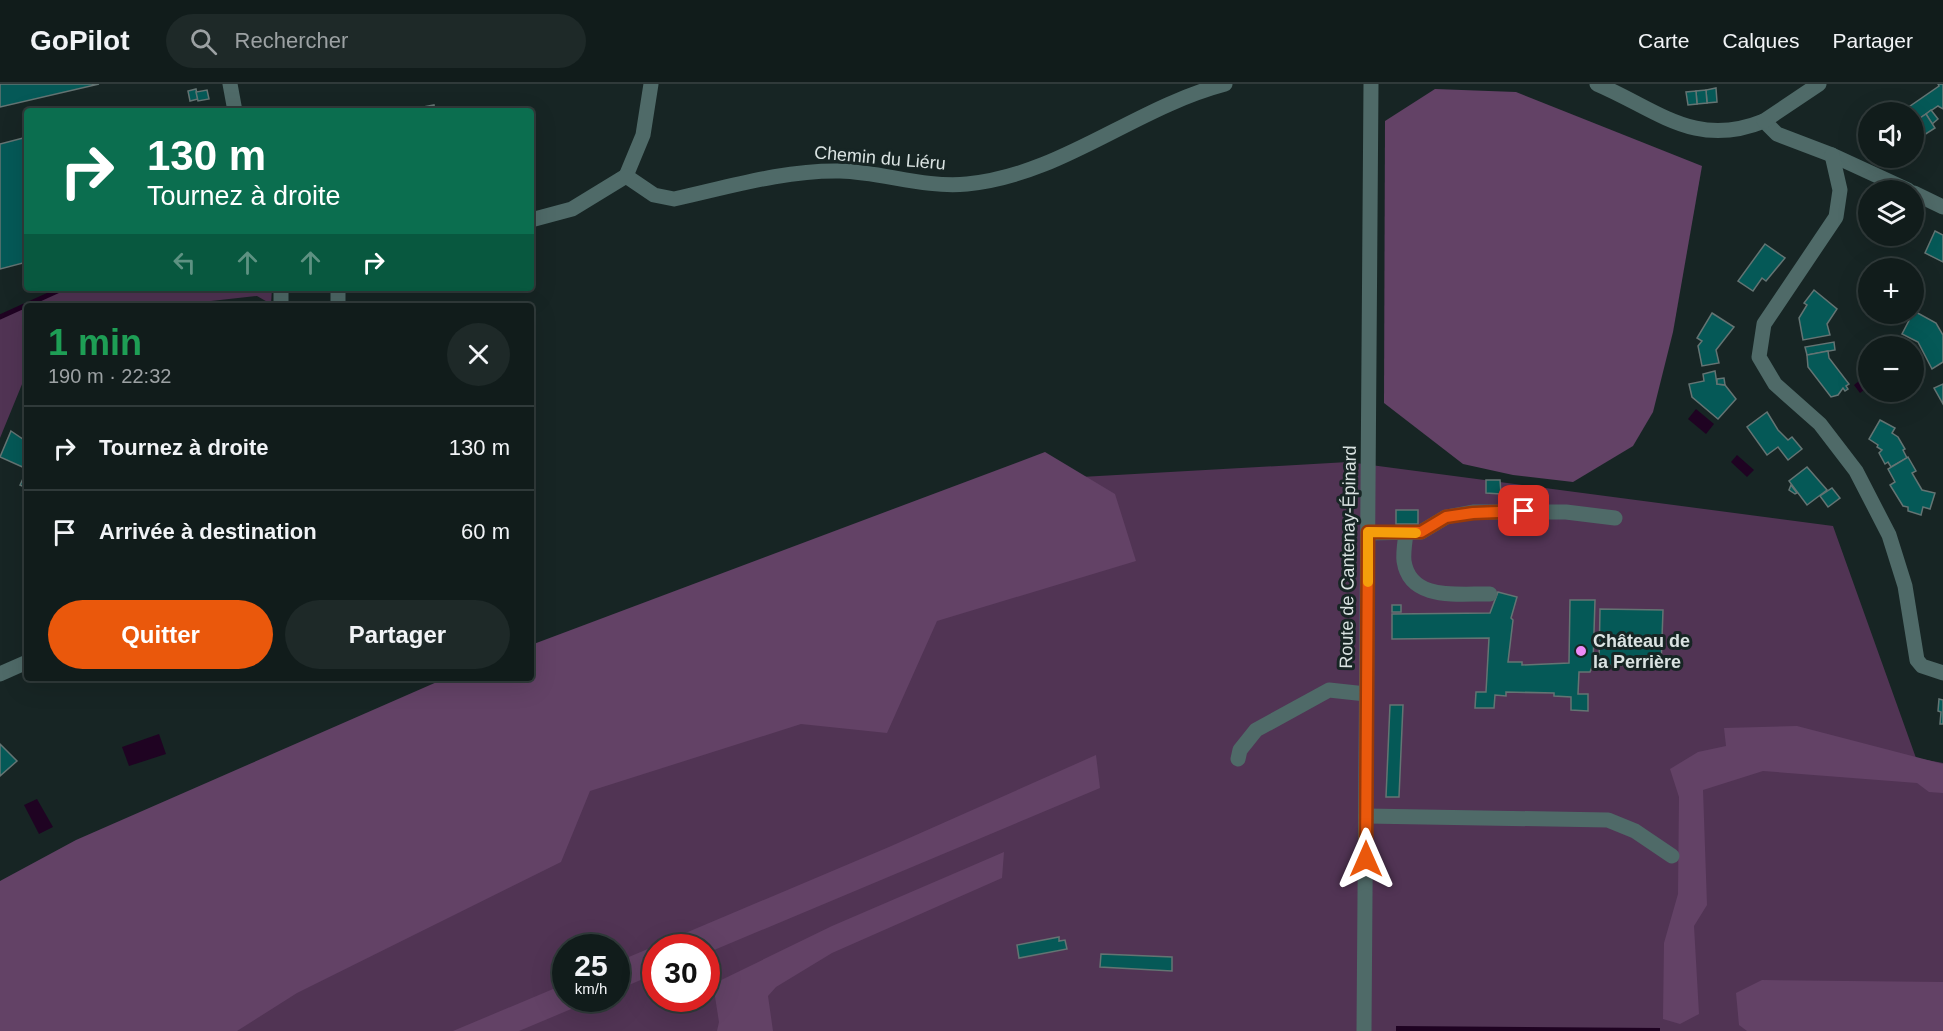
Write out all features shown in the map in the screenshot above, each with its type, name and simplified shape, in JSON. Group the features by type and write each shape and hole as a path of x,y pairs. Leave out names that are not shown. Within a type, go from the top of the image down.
{"street":[{"path":"230,84 234,108"},
{"path":"534,219 572,209 626,176 643,135 651,84"},
{"name":"Chemin du Liéru","path":"626,176 654,195 674,199 801,171 843,171 923,184 967,184 1024,173 1069,154 1156,108 1224,84"},
{"name":"Route de Cantenay-Épinard","path":"1364,1031 1371,84"},
{"path":"1597,84 1698,131 1731,132 1764,121 1819,84"},
{"path":"1764,121 1777,134 1832,155 1886,180"},
{"path":"1832,155 1840,190 1836,217 1764,324 1759,357 1775,384 1820,424 1856,471 1889,534 1905,586 1917,660 1922,666 1943,674"},
{"path":"1924,198 1943,207"},
{"path":"1368,532 1421,532 1446,517 1473,513 1566,512 1615,518"},
{"path":"1406,533 1404,562 1413,581 1431,593 1490,594"},
{"path":"0,674 24,663"},
{"path":"1238,759 1240,750 1256,730 1329,690 1366,694"},
{"path":"1366,816 1608,820 1635,831 1672,856"}],"shaded area":[{"path":"1435,89 1516,92 1702,166 1673,332 1653,412 1633,446 1573,482 1513,475 1463,464 1384,403 1385,121"},
{"path":"61,291 272,291 271,303 257,296 193,303 34,303"},
{"path":"24,307 24,379 0,438 0,318"},
{"path":"1696,409 1714,424 1706,434 1688,419"},
{"path":"1045,452 1115,494 1136,561 937,621 887,733 801,724 590,791 561,862 297,993 237,1031 0,1031 0,881 76,840 439,681 534,681 534,644"},
{"path":"1737,455 1754,470 1747,477 1731,462"},
{"path":"1348,462 1833,526 1916,758 1943,763 1943,1031 0,1031 0,929 1081,477"},
{"path":"1797,726 1943,764 1943,793 1929,792 1917,783 1763,771 1703,790 1707,905 1694,926 1699,1014 1680,1024 1663,1019 1664,943 1678,894 1679,797 1670,769 1698,752 1726,746 1724,728"},
{"path":"159,734 166,754 129,766 122,747"},
{"path":"1096,755 1100,788 720,948 720,934 683,934 889,847"},
{"path":"37,799 53,827 39,834 24,805"},
{"path":"1004,852 1002,878 832,953 776,987 768,996 773,1031 717,1031 719,1022 717,1012 720,1012 720,981 832,926"},
{"path":"642,951 642,979 630,985 630,957"},
{"path":"1762,980 1943,982 1943,1031 1747,1031 1739,1025 1736,993"},
{"path":"552,989 552,1012 564,1012 519,1031 453,1031"},
{"path":"1396,1026 1660,1028 1660,1031 1396,1031"}],"building":[{"path":"0,84 99,84 0,107"},
{"path":"1938,84 1943,84 1943,109 1938,106 1924,115 1924,102 1916,102 1939,86"},
{"path":"1716,88 1717,102 1707,103 1706,90"},
{"path":"196,89 198,99 190,101 188,91"},
{"path":"207,90 209,99 198,101 196,92"},
{"path":"1706,90 1707,103 1697,104 1696,91"},
{"path":"1696,91 1697,104 1688,105 1686,92"},
{"path":"434,105 434,108 418,108"},
{"path":"1931,110 1938,119 1932,124 1926,114"},
{"path":"1926,114 1935,128 1924,135 1924,115"},
{"path":"24,138 24,263 0,269 0,144"},
{"path":"1935,231 1943,235 1943,262 1925,253"},
{"path":"1765,244 1785,258 1766,281 1762,278 1753,291 1738,281"},
{"path":"1814,290 1837,309 1827,324 1830,335 1803,340 1799,318 1807,305 1804,303"},
{"path":"1712,313 1734,327 1716,350 1719,363 1702,366 1698,346 1702,341 1697,338"},
{"path":"1924,316 1936,323 1943,335 1943,362 1932,369 1924,354 1924,336 1902,334 1907,324 1924,324"},
{"path":"1834,342 1835,350 1807,355 1805,347"},
{"path":"1828,351 1829,358 1849,384 1846,386 1848,389 1845,391 1843,388 1838,395 1831,397 1808,367 1807,355"},
{"path":"1715,371 1717,384 1725,385 1736,399 1718,419 1692,397 1689,384 1704,381 1703,374"},
{"path":"1724,378 1725,385 1717,384 1717,379"},
{"path":"1943,384 1943,404 1934,388"},
{"path":"1767,412 1778,430 1788,440 1792,437 1802,449 1788,460 1778,447 1767,455 1747,427"},
{"path":"1880,420 1895,428 1892,433 1898,437 1905,449 1903,450 1907,458 1891,467 1888,462 1885,464 1879,453 1882,450 1869,439"},
{"path":"11,431 24,440 24,468 0,457"},
{"path":"1908,457 1916,471 1912,473 1922,490 1935,493 1930,509 1923,507 1921,515 1908,511 1908,507 1903,506 1890,485 1895,482 1888,469"},
{"path":"1807,467 1827,490 1807,505 1789,481"},
{"path":"1486,480 1500,480 1501,494 1486,493"},
{"path":"1791,485 1797,493 1789,490"},
{"path":"1832,488 1840,498 1828,507 1820,496"},
{"path":"1396,510 1418,510 1418,524 1396,524"},
{"name":"Château de la Perrière","path":"1498,592 1517,597 1511,618 1513,620 1508,662 1522,662 1522,665 1569,663 1570,600 1595,600 1593,664 1590,672 1579,672 1578,694 1588,694 1588,711 1571,710 1571,697 1554,696 1554,693 1506,692 1506,696 1495,695 1494,708 1475,708 1476,692 1486,692 1489,638 1392,639 1392,614 1490,613"},
{"path":"1392,605 1401,605 1401,612 1392,612"},
{"path":"1600,609 1663,610 1661,666 1599,665"},
{"path":"1939,699 1943,700 1943,724 1940,724"},
{"path":"1390,705 1403,705 1399,797 1386,797"},
{"path":"0,744 17,761 0,776"},
{"path":"1059,937 1059,941 1065,940 1067,949 1019,958 1017,945"},
{"path":"1101,954 1172,957 1172,971 1100,967"}],"waterway":[{"path":"31,303 57,291"},
{"path":"0,317 24,306"}],"slow traffic":[{"path":"1368,582 1368,532 1416,533"}],"place":[{"name":"Château de la Perrière","path":"1581,651"}],"route":[{"path":"1366,859 1368,532 1421,532 1430,529 1446,517 1473,513 1524,511"}]}
